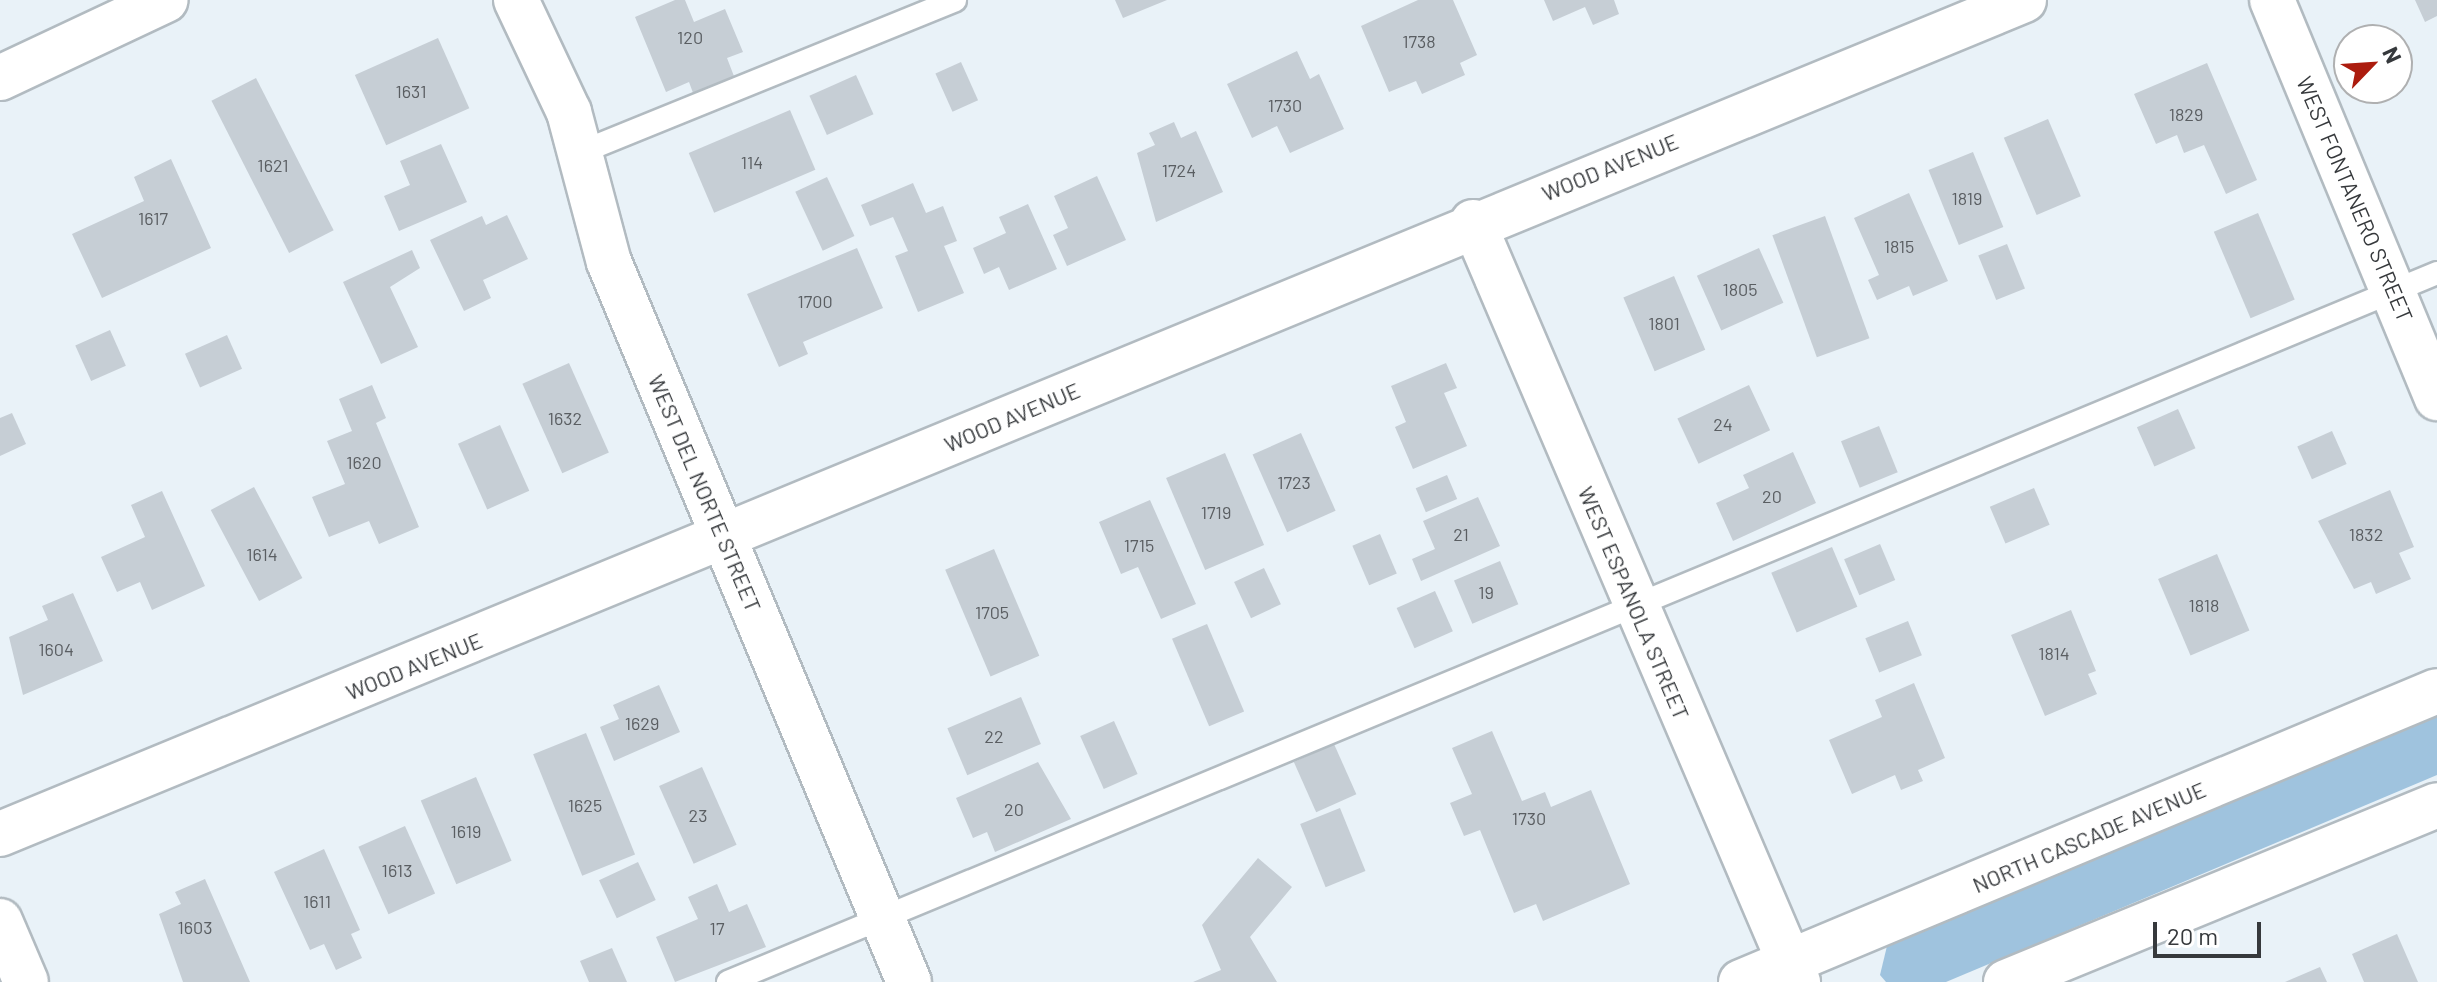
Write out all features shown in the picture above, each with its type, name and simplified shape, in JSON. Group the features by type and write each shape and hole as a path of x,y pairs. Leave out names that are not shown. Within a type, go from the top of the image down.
{"street":[{"path":"0,78 166,0"},
{"name":"WEST DEL NORTE STREET","path":"516,0 579,153 609,262 909,982"},
{"name":"WOOD AVENUE","path":"0,834 724,539 1473,222 2024,0"},
{"name":"WEST FONTANERO STREET","path":"2272,0 2437,398"},
{"name":"WEST ESPANOLA STREET","path":"1473,222 1794,972"},
{"name":"NORTH CASCADE AVENUE","path":"1741,982 1794,972 2437,691"},
{"path":"2006,982 2437,805"},
{"path":"0,921 26,982"}],"lane":[{"path":"579,153 955,0"},
{"path":"728,982 1636,608 2437,273"}],"shaded area":[{"path":"2437,712 2437,775 1946,982 1886,982 1880,975 1887,946"}],"building":[{"path":"675,0 685,0 694,22 725,9 743,52 727,58 737,84 696,101 689,82 666,92 635,17"},
{"path":"1115,0 1167,0 1123,18"},
{"path":"1418,0 1453,0 1477,55 1460,63 1465,75 1422,94 1416,81 1389,92 1361,26"},
{"path":"1544,0 1614,0 1619,14 1593,25 1585,7 1553,21"},
{"path":"2415,0 2437,0 2437,16 2425,22"},
{"path":"438,38 469,108 386,145 355,75"},
{"path":"1297,51 1310,79 1319,74 1344,129 1290,153 1277,126 1252,138 1227,84"},
{"path":"961,62 978,100 953,112 935,73"},
{"path":"2207,63 2257,180 2226,194 2204,145 2184,153 2177,135 2156,144 2134,94"},
{"path":"856,75 873,114 827,135 809,96"},
{"path":"256,78 334,230 289,253 211,101"},
{"path":"790,110 815,170 714,213 689,153"},
{"path":"2048,119 2081,196 2037,215 2004,138"},
{"path":"1174,122 1181,138 1196,131 1223,192 1156,222 1137,153 1155,145 1149,133"},
{"path":"441,144 467,202 399,231 384,196 410,185 400,161"},
{"path":"1973,152 2003,227 1959,245 1928,170"},
{"path":"171,159 211,248 102,298 72,234 144,201 134,177"},
{"path":"1097,176 1126,240 1067,266 1053,235 1068,228 1054,196"},
{"path":"827,177 854,236 823,251 795,192"},
{"path":"913,183 926,213 943,206 957,241 944,246 964,293 918,312 895,256 908,251 893,217 870,226 861,205"},
{"path":"1909,193 1948,281 1913,296 1909,286 1877,300 1868,280 1879,275 1854,218"},
{"path":"1028,204 1057,269 1009,290 999,267 984,274 973,248 1006,233 999,217"},
{"path":"2258,213 2295,300 2251,318 2214,232"},
{"path":"507,215 528,259 483,280 491,298 464,311 430,240 482,216 486,225"},
{"path":"1825,216 1869,338 1817,357 1772,235"},
{"path":"2007,244 2025,289 1996,300 1978,256"},
{"path":"857,248 883,308 803,342 808,354 779,367 747,294"},
{"path":"1759,248 1783,303 1721,330 1697,276"},
{"path":"412,250 420,268 390,287 418,347 381,364 343,282"},
{"path":"1674,276 1705,350 1655,371 1623,297"},
{"path":"110,330 126,366 91,381 75,345"},
{"path":"227,335 242,369 200,388 185,354"},
{"path":"569,363 609,453 562,473 522,384"},
{"path":"1446,363 1457,388 1444,393 1467,446 1413,469 1395,427 1406,422 1391,386"},
{"path":"372,385 386,418 376,423 419,527 379,544 369,521 329,537 312,497 345,484 327,441 352,431 339,399"},
{"path":"1749,385 1770,430 1699,464 1677,418"},
{"path":"2178,409 2195,448 2154,467 2137,427"},
{"path":"12,413 26,444 0,456 0,418"},
{"path":"500,425 529,491 487,509 458,444"},
{"path":"1879,426 1898,472 1860,488 1841,441"},
{"path":"2332,431 2347,464 2312,479 2297,446"},
{"path":"1301,433 1336,511 1287,532 1253,455"},
{"path":"1793,452 1816,503 1733,541 1716,503 1749,488 1743,475"},
{"path":"1225,453 1264,545 1205,570 1166,478"},
{"path":"1447,475 1457,499 1426,512 1416,488"},
{"path":"254,487 302,578 259,601 211,510"},
{"path":"2034,488 2050,525 2005,544 1990,507"},
{"path":"2390,490 2414,547 2399,553 2411,579 2376,594 2371,582 2354,589 2318,521"},
{"path":"162,491 205,586 152,610 140,582 117,592 101,557 145,537 131,505"},
{"path":"1478,497 1500,546 1421,581 1412,559 1435,549 1423,521"},
{"path":"1150,500 1196,604 1161,619 1138,567 1121,574 1099,522"},
{"path":"1380,534 1397,574 1369,585 1352,546"},
{"path":"1880,544 1895,580 1859,595 1844,559"},
{"path":"1832,547 1857,607 1797,633 1771,573"},
{"path":"994,549 1039,656 991,676 945,570"},
{"path":"2217,554 2249,630 2191,655 2158,579"},
{"path":"1500,561 1518,604 1472,624 1454,581"},
{"path":"1264,568 1281,604 1251,618 1234,582"},
{"path":"1435,591 1453,631 1415,648 1397,608"},
{"path":"73,593 103,661 23,695 9,637 48,620 42,606"},
{"path":"2071,610 2096,671 2088,674 2097,694 2045,716 2011,635"},
{"path":"1908,621 1922,655 1879,673 1865,638"},
{"path":"1207,624 1244,711 1209,726 1172,639"},
{"path":"1914,683 1945,758 1918,770 1923,781 1901,790 1895,775 1852,794 1829,740 1882,717 1875,700"},
{"path":"659,685 680,732 614,761 600,727 619,719 613,705"},
{"path":"1021,697 1041,744 967,775 947,728"},
{"path":"1114,721 1138,774 1104,789 1080,736"},
{"path":"1492,731 1522,801 1545,792 1551,807 1591,790 1630,884 1543,921 1536,904 1514,913 1480,830 1464,836 1450,803 1472,794 1452,748"},
{"path":"586,733 635,854 582,876 533,754"},
{"path":"1334,744 1356,794 1316,812 1294,762"},
{"path":"1038,762 1071,819 995,852 987,832 973,838 956,798"},
{"path":"702,767 737,845 694,864 659,786"},
{"path":"476,777 512,861 456,884 421,800"},
{"path":"1340,808 1365,871 1326,887 1300,824"},
{"path":"405,826 435,894 389,914 358,847"},
{"path":"324,849 360,930 351,934 362,958 336,970 324,944 310,950 274,872"},
{"path":"1258,858 1292,887 1250,937 1277,982 1193,982 1221,970 1202,925"},
{"path":"638,862 656,900 617,918 599,880"},
{"path":"205,879 250,982 183,982 159,914 181,904 175,892"},
{"path":"717,884 729,912 747,904 766,947 675,982 656,937 698,919 688,897"},
{"path":"2397,934 2418,982 2364,982 2352,954"},
{"path":"612,948 627,982 589,982 580,961"},
{"path":"2320,967 2327,982 2285,982"}]}
